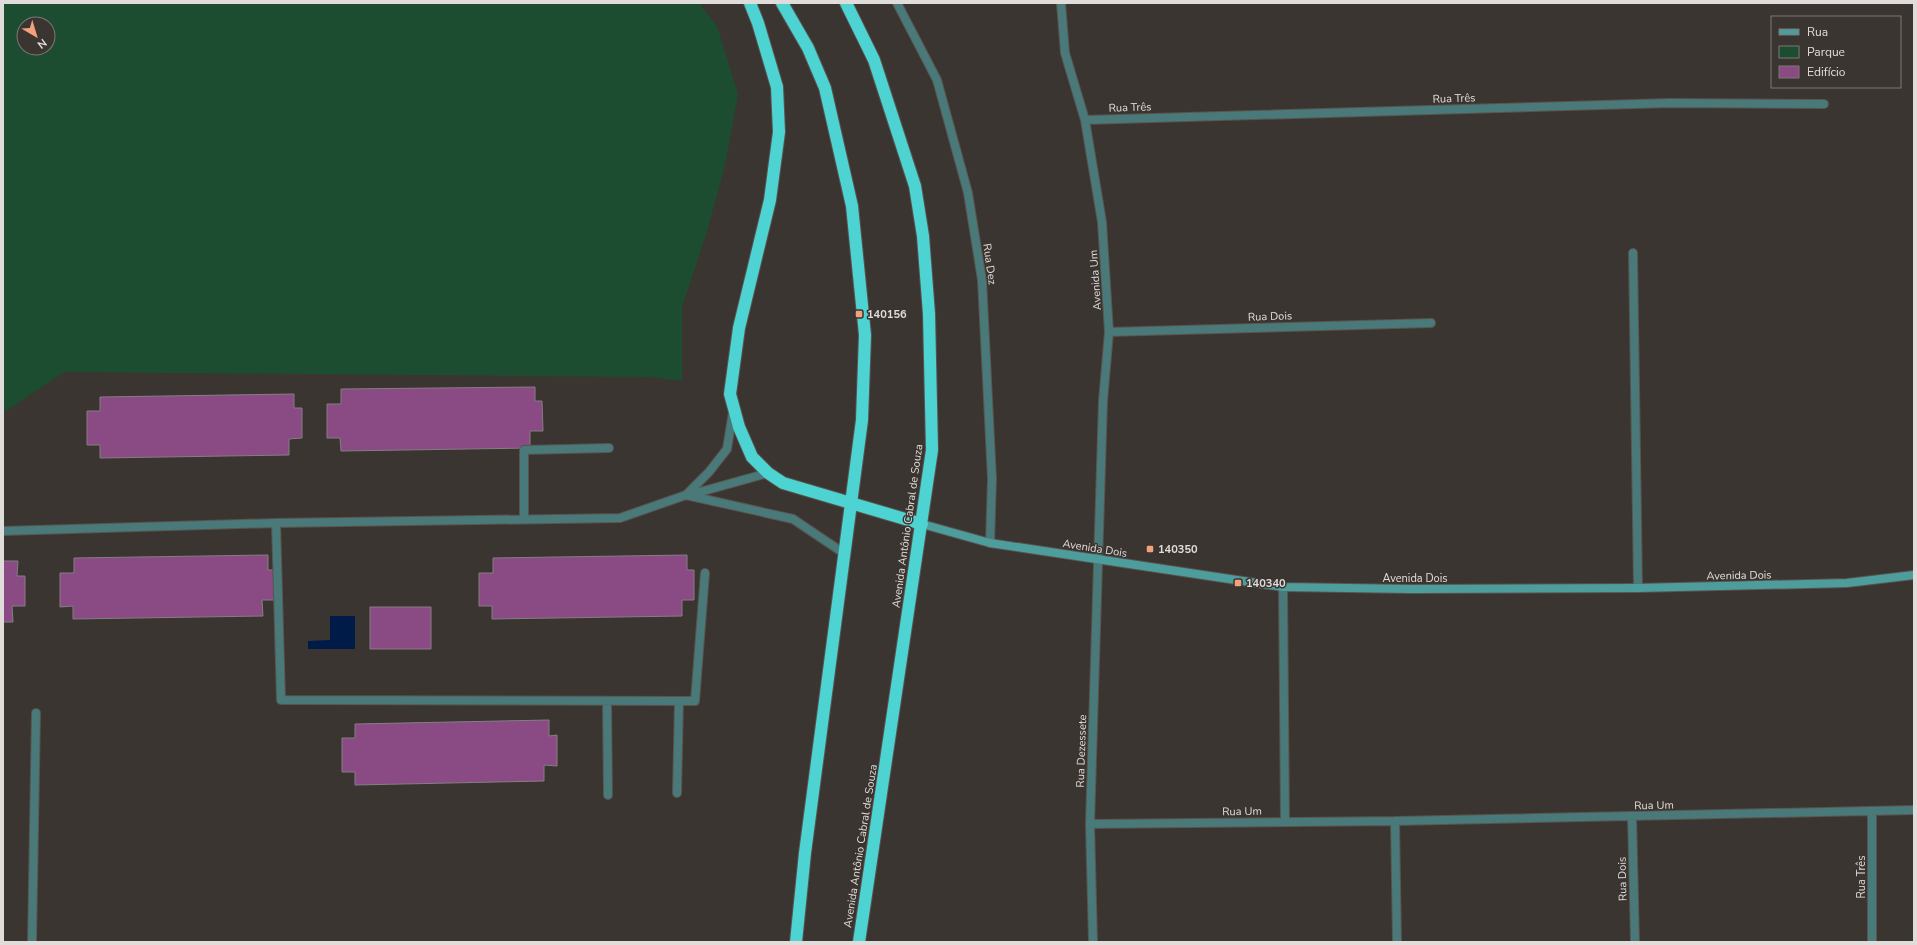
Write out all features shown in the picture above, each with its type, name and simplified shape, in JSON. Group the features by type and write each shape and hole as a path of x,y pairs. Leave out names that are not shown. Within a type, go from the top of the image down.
{"highway":[{"path":"750,3 758,23 777,87 779,132 770,200 739,328 730,394 739,427 752,457 768,473 783,483 922,524"},
{"path":"782,3 808,48 825,88 852,206 865,335 862,420 805,853 796,942"},
{"name":"Avenida Antônio Cabral de Souza","path":"846,3 874,60 915,186 922,229 929,314 932,450 858,942"}],"street":[{"name":"Rua Dez","path":"897,3 937,80 968,193 982,280 992,479 990,543"},
{"name":"Avenida Um","path":"1061,3 1064,53 1085,120 1102,222 1109,332 1103,401 1097,560"},
{"name":"Rua Três","path":"1085,120 1670,103 1824,104"},
{"path":"1633,253 1638,588"},
{"name":"Rua Dois","path":"1109,332 1431,323"},
{"path":"686,495 709,472 727,449 734,408"},
{"path":"524,519 524,450 609,448"},
{"path":"3,531 276,523 620,518 686,495 768,473"},
{"path":"686,495 793,519 845,554"},
{"path":"276,523 281,700 695,701 705,573"},
{"name":"Avenida Dois","path":"922,524 990,543 1282,587 1411,589 1638,588 1847,583 1914,575"},
{"name":"Rua Dezessete","path":"1093,942 1090,824 1097,560"},
{"path":"1282,587 1285,822"},
{"path":"608,701 608,795"},
{"path":"677,794 679,701"},
{"path":"32,942 36,713"},
{"name":"Rua Um","path":"1090,824 1395,821 1914,810"},
{"name":"Rua Três","path":"1872,812 1872,942"},
{"name":"Rua Dois","path":"1632,816 1635,942"},
{"path":"1395,821 1397,942"}],"green space":[{"path":"3,3 699,3 717,26 738,94 725,165 706,235 682,307 682,381 650,377 64,372 3,413"}],"water":[{"path":"330,616 355,616 355,649 308,649 308,641 330,640"}],"building":[{"path":"535,387 535,401 542,401 543,431 530,431 530,448 341,451 340,438 327,438 327,404 341,404 341,389"},
{"path":"294,394 294,408 302,408 302,438 289,439 289,455 100,458 100,445 87,445 87,411 100,411 100,397"},
{"path":"268,555 268,570 275,570 275,600 262,600 263,616 73,619 73,606 60,607 60,573 74,573 74,558"},
{"path":"687,555 687,570 694,570 694,600 682,600 682,616 492,619 492,606 479,606 479,573 493,573 493,558"},
{"path":"3,561 18,561 17,576 25,576 25,606 12,606 13,622 3,622"},
{"path":"370,607 431,607 431,649 370,649"},
{"path":"549,720 549,736 557,735 557,766 544,765 544,781 355,785 355,772 342,772 342,738 355,738 355,724"}],"place":[{"name":"140156","path":"859,314"},
{"name":"140350","path":"1150,549"},
{"name":"140340","path":"1238,583"}]}
